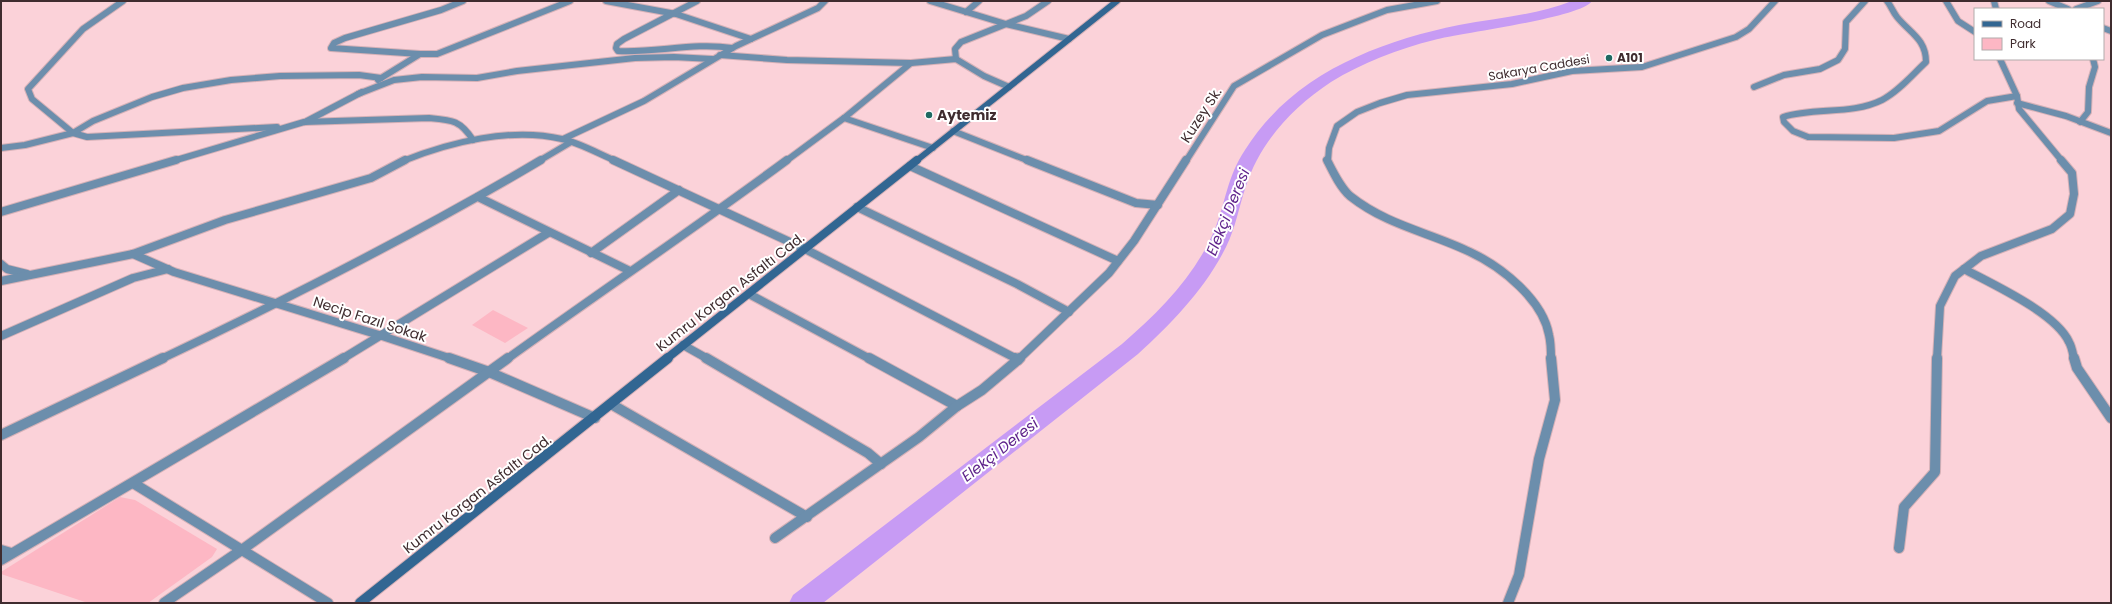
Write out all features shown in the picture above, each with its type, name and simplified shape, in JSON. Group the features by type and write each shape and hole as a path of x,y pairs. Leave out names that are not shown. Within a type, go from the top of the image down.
{"main road":[{"name":"Kumru Korgan Asfaltı Cad.","path":"360,603 595,418 683,345 1117,1"}],"street":[{"path":"123,1 103,13 79,34 55,62 28,89 32,99 73,133 87,137 276,126 280,128"},
{"path":"463,1 441,10 345,38 334,43 331,48 437,54 570,1"},
{"path":"606,1 671,13 751,39"},
{"path":"697,1 671,13 617,44 618,51 691,46 724,46 732,48"},
{"path":"563,139 644,101 719,55 818,8 825,1"},
{"path":"930,1 1006,24 1069,39"},
{"path":"966,12 979,1"},
{"path":"956,59 955,49 961,42 1026,16 1048,1"},
{"name":"Kuzey Sk.","path":"775,538 919,437 957,406 982,390 1018,360 1109,273 1158,205 1221,104 1234,86 1322,35 1387,10 1434,1"},
{"name":"Sakarya Caddesi","path":"1508,603 1519,575 1539,458 1555,400 1549,334 1537,305 1512,279 1471,252 1391,222 1349,195 1333,173 1327,159 1328,148 1337,126 1358,112 1380,103 1407,95 1512,84 1572,71 1642,67 1736,37 1749,29 1775,1"},
{"path":"1754,87 1784,74 1820,69 1838,60 1845,49 1846,22 1865,1"},
{"path":"1887,1 1898,17 1920,37 1927,54 1926,62 1882,99 1847,108 1792,113 1784,116 1784,122 1792,131 1808,137 1894,138 1912,136 1939,131 1987,101 2017,100 2111,133"},
{"path":"1946,1 1958,21 1974,31"},
{"path":"2049,1 2066,8"},
{"path":"2079,8 2098,1"},
{"path":"358,94 420,54"},
{"path":"719,55 787,60 911,63 956,59 984,76 1010,87"},
{"path":"304,122 316,114 358,94 394,80 422,77 477,78 518,71 635,58 674,56 712,59"},
{"path":"1899,548 1904,507 1935,472 1935,389 1940,306 1955,276 1981,256 2052,229 2070,214 2074,194 2072,174 2019,109 2017,100 2000,60"},
{"path":"2080,122 2088,112 2089,87 2095,67 2093,60"},
{"path":"164,603 243,549 630,271 720,210 844,118 911,63"},
{"path":"1,148 25,145 73,133 93,121 133,105 183,88 231,80 280,76 359,74 377,76 381,78"},
{"path":"1,212 77,188 237,144 280,128 304,122 429,118 448,119 464,125 473,140"},
{"path":"844,118 932,148"},
{"path":"953,131 1136,203 1158,205"},
{"path":"1,281 133,254 225,220 371,178 395,164 436,148 473,140 531,134 563,139 571,142 679,190 805,249 1018,360"},
{"path":"1,435 278,303 478,198 571,142"},
{"path":"910,166 1118,261"},
{"path":"591,253 679,190"},
{"path":"478,198 548,233 630,271"},
{"path":"857,207 1017,284 1068,312"},
{"path":"1,560 6,552 134,483 382,336 548,233"},
{"name":"Necip Fazıl Sokak","path":"133,254 168,269 382,336 489,372 595,418"},
{"path":"1,264 19,273 34,275"},
{"path":"1,336 133,278 168,269"},
{"path":"1964,269 2004,290 2053,321 2068,341 2077,368 2111,418"},
{"path":"749,294 957,406"},
{"path":"683,345 868,453 881,464"},
{"path":"612,404 807,517"},
{"path":"134,483 243,549 328,603"}],"green space":[{"path":"493,310 528,328 505,343 472,325"},
{"path":"120,497 135,500 217,549 212,557 148,603 88,603 1,574 1,572"}],"waterway":[{"name":"Elekçi Deresi","path":"803,603 1130,349 1172,309 1196,280 1216,248 1227,221 1239,178 1254,149 1282,114 1303,95 1350,65 1377,53 1431,36 1538,16 1585,1"}],"place":[{"name":"A101","path":"1609,58"},
{"name":"Aytemiz","path":"929,115"}]}
